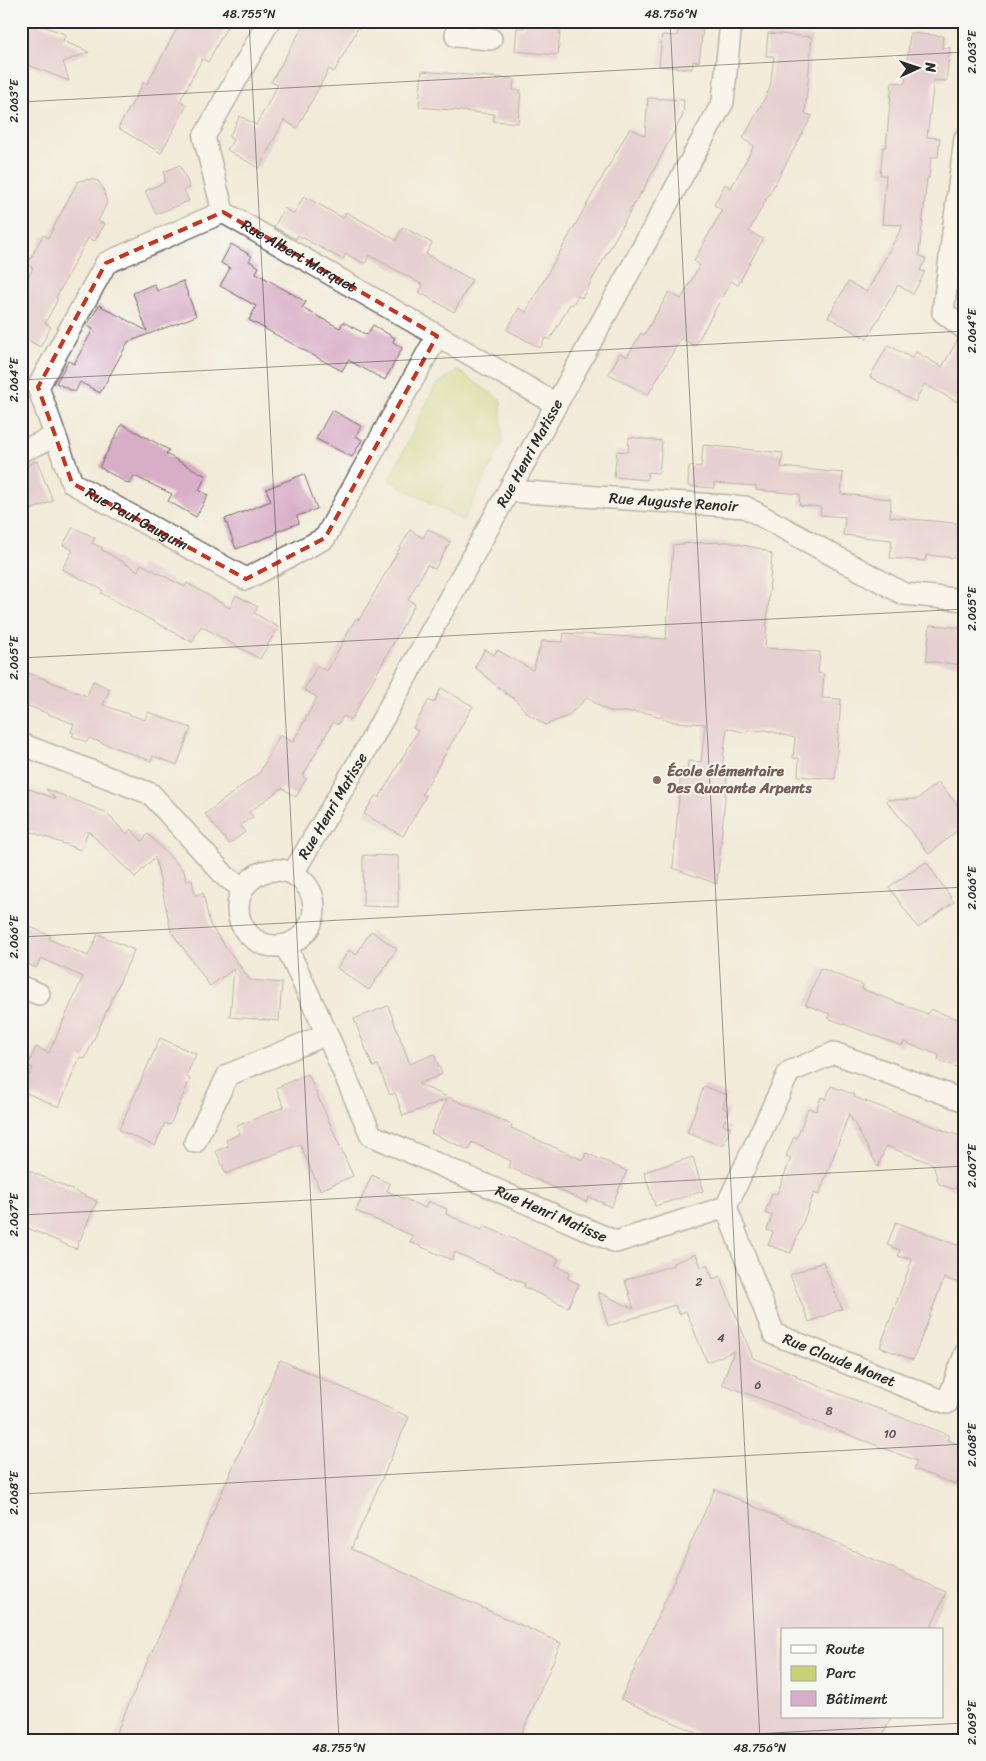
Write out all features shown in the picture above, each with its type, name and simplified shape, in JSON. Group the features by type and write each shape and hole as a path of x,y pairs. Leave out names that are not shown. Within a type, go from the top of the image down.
{"street":[{"name":"Rue Albert Marquet","path":"270,21 204,137 222,212 556,404"},
{"path":"458,21 456,36 491,39"},
{"name":"Rue Henri Matisse","path":"293,873 366,749 510,491 723,102 731,21"},
{"path":"965,138 943,312 965,329"},
{"name":"Rue Paul Gauguin","path":"222,212 106,263 38,387 72,484 246,579 325,538 437,336"},
{"path":"21,451 55,437"},
{"name":"Rue Auguste Renoir","path":"510,491 744,508 904,594 965,600"},
{"path":"21,744 151,794 226,876 243,888"},
{"path":"279,869 293,873 304,881 312,893 315,907 314,920 307,932 298,940 286,946 271,947 257,942 246,932 239,918 238,903 243,888 252,878 265,871 279,869"},
{"name":"Rue Henri Matisse","path":"286,946 371,1135 616,1242 726,1207"},
{"path":"195,1142 228,1075 327,1034"},
{"path":"726,1207 789,1072 834,1053 965,1101"},
{"name":"Rue Claude Monet","path":"726,1207 774,1334 956,1408 965,1354"}],"highlighted area":[{"path":"223,212 437,336 325,538 246,579 72,483 38,387 106,263"}],"green space":[{"path":"457,370 501,400 502,444 463,521 389,480 435,386"}],"building":[{"path":"21,21 29,21 65,34 63,41 89,52 63,62 69,81 21,62"},
{"path":"181,21 230,21 208,62 202,59 180,101 187,105 161,153 118,128 144,82 147,84"},
{"path":"306,21 362,21 334,72 329,69 297,128 284,120 259,168 227,150 233,140 229,137 240,116 256,125 278,85 271,82"},
{"path":"524,21 561,21 558,55 515,51 517,28 524,28"},
{"path":"678,26 703,28 699,62 693,61 692,69 659,66 662,35 677,36"},
{"path":"768,33 812,37 805,113 812,116 749,231 763,239 738,285 731,281 695,346 681,338 648,395 609,374 620,353 627,357 641,333 644,335 669,292 681,299 700,265 694,261 722,210 714,205 725,184 731,188 754,146 743,139 770,88 774,56 766,56"},
{"path":"910,33 943,36 942,48 950,48 946,81 934,80 927,137 940,138 938,157 931,157 929,178 927,178 919,255 926,259 920,270 925,272 913,294 898,285 867,339 828,317 848,282 867,292 903,225 882,224 886,175 880,175 883,147 886,147 892,82 905,83"},
{"path":"422,71 514,79 513,90 521,90 518,123 493,121 494,114 419,107"},
{"path":"648,98 684,100 683,115 582,298 578,296 572,305 570,304 550,340 545,338 540,348 507,330 519,308 526,312 630,128 645,136"},
{"path":"180,165 190,188 184,190 189,201 156,214 145,191 165,182 164,172"},
{"path":"92,179 98,181 103,188 107,203 98,221 105,224 95,241 88,238 71,269 45,323 51,327 40,347 21,336 21,290 33,268 27,265 43,235 48,238 78,181"},
{"path":"304,196 343,218 346,212 396,240 403,227 432,243 426,254 472,280 454,312 419,292 423,285 369,255 365,264 346,254 343,260 298,235 296,239 274,227 284,208 294,214"},
{"path":"231,244 252,256 249,261 259,267 256,273 306,302 302,308 340,328 343,322 367,335 373,325 395,338 393,342 402,348 385,380 348,360 342,371 249,320 256,306 220,286 230,268 221,263"},
{"path":"183,281 196,316 128,342 100,393 80,382 75,392 56,383 68,361 74,364 93,329 87,326 99,305 147,331 133,293 154,284 157,291"},
{"path":"958,339 965,341 965,406 924,384 915,402 870,377 888,345 912,358 916,352 942,367"},
{"path":"332,410 361,426 356,436 362,440 352,457 316,439"},
{"path":"122,424 169,450 166,454 206,476 199,490 208,495 196,517 168,501 172,494 134,476 129,484 99,467"},
{"path":"629,437 662,441 659,473 648,472 647,480 614,477 617,451 628,452"},
{"path":"703,445 783,453 781,467 843,473 841,494 891,499 890,517 965,524 965,559 926,555 925,561 890,558 892,540 843,535 845,517 820,515 821,507 799,505 800,494 756,490 756,486 714,483 714,488 688,486 689,466 701,467"},
{"path":"37,461 53,501 21,514 21,468"},
{"path":"304,474 317,509 297,516 299,523 236,549 225,519 271,501 266,489"},
{"path":"73,527 95,538 92,543 138,571 141,564 185,587 187,583 230,608 236,595 258,607 254,613 278,627 260,659 201,626 192,642 101,593 103,590 62,569 73,550 63,545"},
{"path":"428,529 450,542 435,569 427,565 408,600 415,604 351,720 343,716 338,725 333,722 303,776 306,779 296,797 282,788 249,812 253,817 240,825 245,832 229,844 205,814 260,772 280,735 293,742 317,697 304,690 317,666 327,671 356,618 359,620 410,530 423,538"},
{"path":"728,542 761,549 772,554 765,648 820,652 818,673 824,674 822,698 841,699 835,779 798,776 799,758 793,758 795,738 766,730 743,732 727,728 721,775 727,776 717,884 673,868 681,772 687,772 688,761 701,762 705,724 674,722 641,712 612,712 599,706 588,697 568,716 545,725 526,712 516,700 475,667 485,649 494,655 497,650 533,670 542,641 563,642 564,633 666,639 673,545"},
{"path":"930,625 965,628 965,665 926,661"},
{"path":"26,672 87,696 93,681 110,689 103,705 145,720 148,712 191,728 177,765 153,756 151,761 89,738 87,742 72,736 74,733 71,732 74,724 21,703 21,684"},
{"path":"441,688 473,706 422,794 426,796 403,836 364,814 375,796 379,798 418,731 413,728 429,700 434,703"},
{"path":"938,782 965,814 965,824 929,854 886,800 918,799"},
{"path":"21,786 56,799 46,789 105,812 127,834 131,829 142,841 148,834 184,871 186,881 192,880 195,895 203,893 210,925 250,980 282,983 279,1021 230,1017 234,969 210,986 171,931 155,857 135,877 88,831 81,850 21,828"},
{"path":"363,855 398,856 398,907 363,906"},
{"path":"926,862 954,902 918,928 889,887"},
{"path":"21,923 51,936 49,939 88,956 98,934 134,950 85,1059 80,1057 59,1107 22,1091 33,1068 28,1066 36,1047 49,1053 83,977 41,958 36,968 21,961"},
{"path":"371,931 397,949 369,990 337,968 349,950 356,955"},
{"path":"820,968 863,985 862,989 928,1014 930,1009 965,1022 965,1047 957,1067 938,1060 939,1055 904,1042 902,1046 828,1018 830,1014 806,1005"},
{"path":"388,1006 410,1064 434,1054 442,1074 418,1084 512,1125 511,1128 583,1160 586,1153 627,1171 611,1207 589,1197 586,1202 509,1167 511,1161 472,1142 469,1150 431,1133 447,1099 403,1116 395,1093 390,1095 378,1065 373,1067 354,1019"},
{"path":"160,1038 196,1054 186,1076 190,1079 170,1125 165,1123 155,1146 119,1130"},
{"path":"308,1074 353,1176 320,1190 300,1144 226,1174 216,1151 228,1146 226,1140 240,1134 237,1126 284,1107 276,1088"},
{"path":"704,1086 727,1095 723,1108 729,1111 723,1125 731,1127 723,1146 687,1133"},
{"path":"831,1086 855,1095 854,1097 965,1138 965,1183 953,1189 939,1184 933,1164 886,1146 878,1167 849,1114 819,1195 814,1193 791,1253 768,1245 773,1232 767,1230 772,1216 765,1213 772,1193 777,1194 791,1158 786,1156 794,1137 797,1138 808,1108 816,1111 821,1097 826,1099"},
{"path":"693,1157 703,1191 655,1206 644,1172"},
{"path":"21,1167 97,1201 76,1249 21,1225"},
{"path":"372,1175 390,1184 387,1191 425,1208 428,1201 447,1209 446,1214 482,1230 484,1226 559,1259 555,1266 570,1272 567,1278 579,1284 568,1307 524,1287 525,1284 455,1252 452,1260 410,1242 413,1236 356,1211"},
{"path":"896,1222 965,1248 965,1285 944,1278 913,1360 880,1347 912,1260 898,1256 900,1250 887,1245"},
{"path":"696,1254 701,1267 707,1265 713,1279 720,1276 753,1358 797,1375 796,1377 949,1435 947,1440 965,1446 965,1464 957,1485 914,1469 917,1461 722,1384 734,1351 707,1362 686,1311 679,1314 675,1305 608,1326 598,1292 634,1309 625,1280 674,1265 673,1263"},
{"path":"823,1262 842,1309 809,1322 790,1275"},
{"path":"280,1360 409,1417 351,1549 561,1643 519,1740 113,1740"},
{"path":"715,1489 946,1592 931,1628 781,1628 781,1718 891,1718 881,1740 713,1740 621,1699"}],"place":[{"name":"École élémentaire Des Quarante Arpents","path":"657,780"}]}
